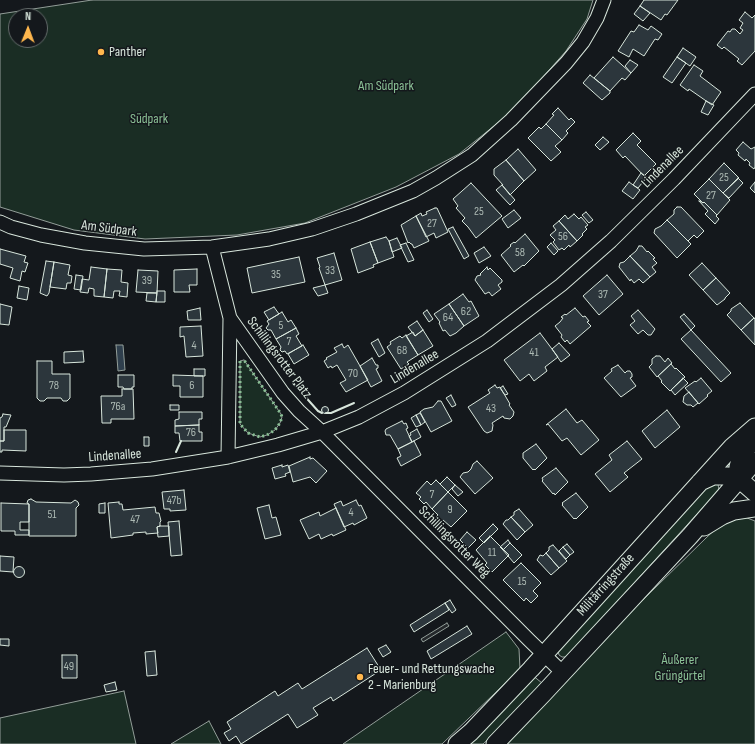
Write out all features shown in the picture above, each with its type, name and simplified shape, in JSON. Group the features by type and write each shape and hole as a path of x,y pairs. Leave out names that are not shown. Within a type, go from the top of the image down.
{"main road":[{"name":"Militärringstraße","path":"457,744 471,732 544,654 732,447 755,427"},
{"path":"739,479 738,466 741,457 755,437"},
{"name":"Militärringstraße","path":"496,744 690,536 755,461"},
{"path":"700,482 713,476 728,476 739,479 755,493"},
{"path":"690,536 722,516 734,511 755,508"}],"street":[{"name":"Am Südpark","path":"0,222 11,227 41,235 85,243 144,249 212,247 269,239 312,229 356,214 413,191 442,175 472,155 511,120 566,63 583,42 598,18 604,0"},
{"name":"Lindenallee","path":"0,473 64,475 152,469 228,457 322,432 359,417 404,393 444,369 487,341 552,292 611,241 674,179 755,94"},
{"name":"Schillingsrotter Platz","path":"212,247 230,318 228,457"},
{"name":"Schillingsrotter Platz","path":"230,318 283,393 299,412 322,432"},
{"name":"Schillingsrotter Weg","path":"322,432 563,672"}],"green space":[{"name":"Südpark","path":"92,0 593,0 587,19 566,51 514,110 459,154 396,187 305,223 237,235 145,239 74,230 0,207 0,14 8,13 8,48 48,48 48,8 39,8"},
{"path":"244,360 282,417 275,430 260,437 248,433 240,424 240,361"},
{"path":"718,484 719,490 571,652 566,657 559,655 558,651 705,487"},
{"name":"Äußerer Grüngürtel","path":"742,516 755,521 755,744 506,744 606,636 706,538 722,523"},
{"path":"506,632 519,649 520,669 442,744 343,744"},
{"path":"532,675 542,683 507,722 483,744 467,744"},
{"path":"124,691 136,744 0,744 0,718"},
{"path":"209,721 221,744 171,744"}],"shaded area":[{"path":"447,623 449,626 423,642 421,639"}],"water":[{"path":"116,345 123,345 125,370 118,371"}],"building":[{"path":"644,0 678,0 667,15 665,14 661,20 640,6"},
{"path":"640,6 650,13 643,21 634,14"},
{"path":"745,12 752,18 755,15 755,51 742,65 737,61 739,59 724,47 722,49 717,45 728,31 730,32 732,29 735,29 740,34 743,30 740,28 743,23 739,20"},
{"path":"639,25 648,30 651,26 662,34 658,40 655,39 644,56 633,49 629,57 618,51 631,31 634,32"},
{"path":"683,48 696,57 690,66 677,57"},
{"path":"613,57 631,73 625,80 622,78 610,91 594,78"},
{"path":"677,57 686,63 672,83 663,77"},
{"path":"630,60 638,65 631,73 625,66"},
{"path":"694,65 703,71 700,76 721,92 712,105 689,89 688,91 680,85"},
{"path":"590,75 610,91 610,93 602,100 583,83"},
{"path":"706,101 714,105 708,115 701,112"},
{"path":"558,108 569,120 571,118 575,122 566,131 568,133 562,140 546,124"},
{"path":"546,124 562,140 555,146 561,152 551,161 528,138 539,127 541,129"},
{"path":"633,133 641,141 637,145 656,164 644,176 625,156 623,158 616,150"},
{"path":"603,137 609,142 600,150 595,145"},
{"path":"743,142 751,149 755,147 754,169 749,165 750,163 746,159 745,161 738,155 739,153 736,150"},
{"path":"518,149 536,170 524,181 506,160"},
{"path":"506,160 524,181 510,195 494,175 494,169"},
{"path":"724,163 739,178 723,193 709,179"},
{"path":"641,173 647,177 638,188 633,185"},
{"path":"738,178 743,183 729,198 723,193"},
{"path":"709,179 730,200 717,215 694,194"},
{"path":"629,182 640,190 633,199 622,191"},
{"path":"755,182 755,193 750,188"},
{"path":"471,183 502,216 476,238 462,221 465,218 456,208 458,206 453,199"},
{"path":"502,185 515,200 510,205 496,190"},
{"path":"699,201 704,202 717,215 716,216 719,219 715,224 705,214 708,211"},
{"path":"677,207 681,207 704,231 697,238 694,235 688,241 667,220 674,214 674,210"},
{"path":"437,208 448,232 436,238 434,233 426,237 416,216 421,213 422,216 427,214 426,212"},
{"path":"514,210 521,218 508,228 502,219"},
{"path":"586,212 593,220 589,223 582,215"},
{"path":"574,214 579,219 581,217 588,225 585,227 587,229 582,234 583,235 577,241 559,221 565,215 568,219"},
{"path":"416,216 429,241 414,248 412,244 409,242 408,243 401,225"},
{"path":"667,220 691,244 677,258 654,233 655,229"},
{"path":"559,221 577,241 570,247 569,245 564,250 562,248 559,250 553,242 555,240 550,235 556,230 553,226"},
{"path":"453,227 469,256 464,259 448,229"},
{"path":"525,234 539,251 524,266 523,265 514,272 501,255 511,246 510,245 514,242 515,243"},
{"path":"386,237 389,241 394,257 378,263 370,242"},
{"path":"397,238 402,248 392,252 389,241"},
{"path":"370,242 378,263 373,265 374,267 358,273 351,249"},
{"path":"406,243 414,260 408,262 400,245"},
{"path":"551,243 558,251 554,255 547,247"},
{"path":"639,246 642,246 647,252 648,251 655,258 653,259 657,263 652,267 656,272 650,277 630,256"},
{"path":"484,247 491,256 479,263 474,253"},
{"path":"0,249 26,256 24,262 28,263 25,272 22,271 20,281 10,278 13,268 0,264"},
{"path":"334,253 342,280 325,285 317,258"},
{"path":"630,256 650,277 643,283 639,279 634,283 631,279 630,281 619,267 620,263 624,262"},
{"path":"299,257 305,282 252,293 247,268"},
{"path":"46,261 54,262 49,293 47,296 40,293"},
{"path":"54,262 70,265 68,275 72,276 71,283 67,283 66,289 50,287"},
{"path":"702,263 716,278 703,290 689,275"},
{"path":"91,267 107,269 104,297 94,296 94,289 89,288 88,293 80,292 82,279 89,280"},
{"path":"487,267 488,270 490,268 502,280 502,282 498,285 501,289 492,296 489,292 485,294 475,280 477,276 481,275 480,274"},
{"path":"107,269 122,270 121,282 128,283 127,297 119,296 120,291 114,291 113,298 104,297"},
{"path":"197,269 197,285 189,285 190,292 174,292 174,270"},
{"path":"138,270 158,271 157,293 136,292"},
{"path":"76,275 83,276 81,290 74,289"},
{"path":"607,275 623,294 599,315 583,296"},
{"path":"716,278 730,293 717,305 703,290"},
{"path":"325,285 328,293 318,296 313,288"},
{"path":"19,286 29,288 27,300 17,298"},
{"path":"157,291 165,291 165,302 156,302"},
{"path":"147,293 157,293 156,302 146,301"},
{"path":"463,294 469,302 471,301 479,316 464,326 449,304"},
{"path":"740,303 754,318 741,330 727,315 731,309"},
{"path":"0,304 12,307 9,325 0,324"},
{"path":"449,304 464,326 450,336 445,330 443,331 439,323 440,322 434,314"},
{"path":"274,307 279,314 269,320 264,312"},
{"path":"200,308 201,320 188,320 187,311"},
{"path":"575,308 583,317 585,316 589,321 587,322 591,326 570,344 567,340 565,342 555,326 563,318 561,317"},
{"path":"427,310 433,319 429,322 423,313"},
{"path":"638,310 655,329 651,335 648,335 643,330 638,334 630,325 635,321 631,316"},
{"path":"282,312 288,322 291,320 296,328 276,339 271,330 266,328 269,324 267,321"},
{"path":"684,314 695,326 691,330 680,317"},
{"path":"754,318 755,319 755,345 741,330"},
{"path":"417,321 423,330 415,336 408,327"},
{"path":"201,326 203,356 186,357 184,336 180,337 180,327"},
{"path":"296,328 299,334 296,336 302,346 287,354 285,351 282,352 276,339"},
{"path":"423,330 433,346 418,355 406,336 413,332 415,336"},
{"path":"691,330 731,373 721,382 681,339"},
{"path":"540,333 558,357 545,367 547,371 534,381 529,374 520,381 504,360"},
{"path":"406,335 418,355 407,362 409,364 401,369 387,347 391,344 390,342 400,336 402,338"},
{"path":"378,339 385,353 379,357 371,343"},
{"path":"559,343 570,355 561,362 552,349"},
{"path":"342,344 344,348 348,345 368,380 346,392 340,383 346,380 337,365 332,368 331,366 328,368 324,361 327,359 326,358 337,352 334,348"},
{"path":"303,345 309,355 294,364 288,354"},
{"path":"83,351 84,362 64,363 64,352"},
{"path":"656,356 660,356 665,362 668,358 672,363 657,377 649,367 652,364 652,359"},
{"path":"372,358 376,365 378,365 378,368 376,369 382,381 371,387 360,366"},
{"path":"37,361 52,361 52,374 70,374 70,398 67,401 63,401 61,398 47,398 44,401 40,401 37,398"},
{"path":"671,364 685,377 670,391 661,382 662,381 658,376"},
{"path":"618,365 625,373 630,371 632,377 630,378 636,386 621,397 604,378 612,371 611,369"},
{"path":"194,369 205,369 205,376 194,376"},
{"path":"118,375 134,375 134,387 132,387 132,389 124,389 123,387 118,387"},
{"path":"173,375 203,376 203,397 180,397 180,386 173,386"},
{"path":"683,378 688,383 675,395 671,390"},
{"path":"701,378 712,391 699,404 685,388"},
{"path":"495,385 497,388 500,387 514,412 510,419 504,418 503,416 492,423 492,431 487,433 484,431 468,407 490,393 488,390"},
{"path":"503,386 508,394 505,395 500,388"},
{"path":"122,389 133,389 134,419 111,419 111,423 102,423 101,396 122,396"},
{"path":"689,392 698,403 693,407 683,402 684,396"},
{"path":"451,395 456,405 452,407 446,398"},
{"path":"438,401 441,401 452,421 431,432 420,412 424,409 433,407"},
{"path":"170,405 179,405 179,410 170,410"},
{"path":"325,406 328,407 328,413 325,414 322,413 321,410 322,407"},
{"path":"566,409 577,423 582,420 599,440 581,455 567,438 562,441 548,424 546,425"},
{"path":"667,410 680,427 655,448 642,431"},
{"path":"179,412 202,412 202,419 199,419 199,425 175,426 175,420 179,419"},
{"path":"420,413 425,422 421,425 416,415"},
{"path":"3,414 11,415 6,427 4,427 4,441 0,441 0,418"},
{"path":"416,415 421,425 416,427 411,418"},
{"path":"402,421 404,424 406,423 408,428 406,429 412,442 398,449 390,435 386,435 385,431 386,429"},
{"path":"199,425 199,432 202,432 202,441 180,441 179,433 175,433 175,426"},
{"path":"417,429 421,437 412,442 409,436 411,435 410,433"},
{"path":"4,430 26,430 26,451 2,450 2,452 0,452 0,441 4,441"},
{"path":"144,437 149,437 149,446 144,446"},
{"path":"414,441 421,455 401,466 397,458 401,456 398,449"},
{"path":"627,441 642,459 624,473 628,477 610,492 595,474 612,460 609,455"},
{"path":"536,444 547,458 535,470 533,470 523,458 523,453"},
{"path":"310,457 310,459 313,458 327,471 316,483 310,477 293,482 289,466"},
{"path":"477,461 493,478 475,494 460,477 463,473 468,472"},
{"path":"282,465 282,467 288,465 290,472 285,474 286,476 275,479 272,468"},
{"path":"556,468 568,482 555,495 542,481 542,478"},
{"path":"447,477 455,485 448,492 440,484"},
{"path":"436,480 448,492 432,509 426,502 424,504 419,499 421,497 416,493 427,481 431,485"},
{"path":"455,485 463,492 458,496 452,489"},
{"path":"184,490 186,510 170,511 170,509 164,509 162,492"},
{"path":"448,492 467,511 451,527 443,520 441,522 436,517 438,515 432,509"},
{"path":"576,493 588,507 576,519 574,519 562,503"},
{"path":"31,499 36,502 71,503 75,500 78,502 79,505 76,508 76,536 29,536 29,504 27,503 28,500"},
{"path":"356,500 359,506 361,505 367,518 354,525 353,523 344,527 334,504 341,501 343,506"},
{"path":"119,502 119,504 122,504 123,510 155,507 156,513 159,513 161,521 160,526 157,527 158,533 133,533 133,535 111,538 108,503"},
{"path":"1,503 29,504 29,522 20,522 20,530 29,530 29,535 15,535 15,531 1,531"},
{"path":"105,503 105,513 99,513 99,504"},
{"path":"269,505 272,518 276,517 281,535 265,539 257,508"},
{"path":"336,508 346,530 333,536 332,534 321,539 319,534 309,539 300,520 319,512 320,516"},
{"path":"519,509 533,525 525,532 511,517 514,515 514,512"},
{"path":"511,517 525,532 517,540 503,524"},
{"path":"179,521 182,555 171,556 168,522"},
{"path":"493,524 498,529 484,543 479,538"},
{"path":"169,526 169,536 158,537 157,527"},
{"path":"467,532 476,540 468,548 460,540"},
{"path":"490,536 509,555 492,572 485,565 487,563 476,550"},
{"path":"508,540 510,543 503,550 500,547"},
{"path":"510,543 522,555 514,563 503,550"},
{"path":"567,544 574,552 570,555 563,547"},
{"path":"553,545 567,561 559,568 546,553 549,550 549,547"},
{"path":"563,547 570,555 566,559 559,551"},
{"path":"546,553 559,568 551,575 537,560 540,555 543,556"},
{"path":"0,556 14,557 13,572 0,571"},
{"path":"521,563 541,583 533,591 538,596 531,603 526,598 524,601 503,580"},
{"path":"19,566 23,568 25,572 23,576 19,578 15,576 13,572 15,568"},
{"path":"450,600 456,610 452,613 445,603"},
{"path":"445,603 449,610 414,632 410,625"},
{"path":"467,626 472,634 431,659 427,651"},
{"path":"0,639 9,639 9,646 0,645"},
{"path":"386,645 391,652 383,657 378,649"},
{"path":"367,648 381,670 333,701 331,697 313,708 318,715 297,728 288,714 241,744 236,736 229,741 224,733 231,729 227,722 275,691 278,696 298,683 302,689"},
{"path":"155,651 157,675 147,676 145,652"},
{"path":"62,655 77,655 77,678 62,678"},
{"path":"115,682 117,690 106,692 104,685"}],"hedge":[{"path":"240,361 240,424 248,433 260,437 275,430 282,417 244,360"}],"wall":[{"path":"293,383 318,411 322,413"},
{"path":"326,413 331,413 354,403"},
{"path":"176,452 181,441"}],"place":[{"name":"Panther","path":"101,52"},
{"name":"Feuer- und Rettungswache 2 - Marienburg","path":"360,677"}]}
